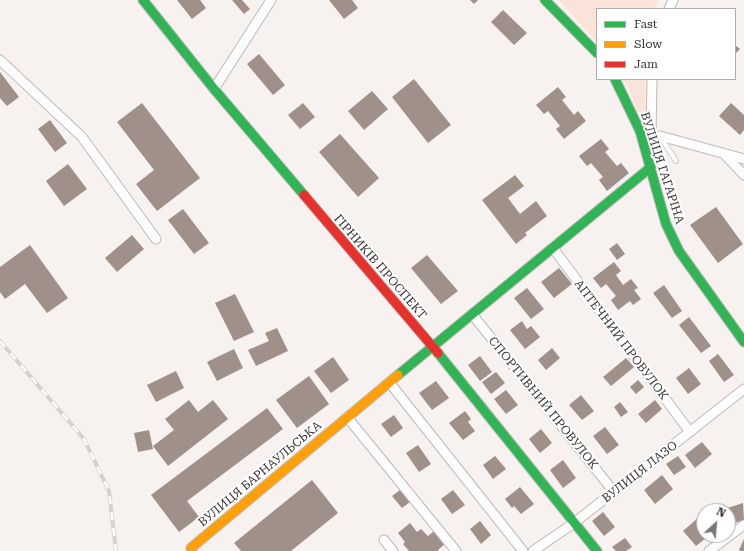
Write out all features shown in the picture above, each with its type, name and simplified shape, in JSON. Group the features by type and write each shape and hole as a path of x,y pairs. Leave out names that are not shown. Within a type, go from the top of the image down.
{"main road":[{"name":"ГІРНИКІВ ПРОСПЕКТ","path":"143,0 214,89 432,346 597,551"},
{"path":"545,0 596,52"},
{"name":"ВУЛИЦЯ ГАГАРІНА","path":"615,80 640,131 666,224 679,251 744,342"},
{"name":"ВУЛИЦЯ БАРНАУЛЬСЬКА","path":"192,551 191,548 346,417 651,167"}],"street":[{"path":"214,89 270,0"},
{"path":"0,60 82,137 156,239"},
{"path":"652,80 656,135 744,160"},
{"path":"725,155 744,175"},
{"name":"АПТЕЧНИЙ ПРОВУЛОК","path":"553,248 690,432"},
{"name":"СПОРТИВНИЙ ПРОВУЛОК","path":"472,314 614,492"},
{"path":"389,382 523,551"},
{"name":"ВУЛИЦЯ ЛАЗО","path":"533,551 574,523 744,389"},
{"path":"346,417 456,551"},
{"path":"709,551 744,525"},
{"path":"384,540 393,551"}],"lane":[{"path":"640,131 656,135 676,162"}],"shaded area":[{"path":"559,0 658,0 655,8 596,8 596,42"},
{"path":"623,80 645,80 646,126 644,126 629,89"}],"building":[{"path":"177,0 200,0 206,8 192,19"},
{"path":"232,0 242,0 250,9 244,14"},
{"path":"329,0 352,0 358,8 344,19"},
{"path":"470,0 478,0 474,4"},
{"path":"503,10 527,33 514,45 491,22"},
{"path":"736,46 740,49 736,53"},
{"path":"259,54 285,85 273,95 247,64"},
{"path":"0,72 19,97 7,106 0,98"},
{"path":"414,79 451,125 428,143 392,97"},
{"path":"558,87 566,97 562,100 574,115 578,111 586,121 564,139 556,129 560,126 548,111 544,114 536,105"},
{"path":"372,91 388,109 364,130 348,111"},
{"path":"142,103 200,178 157,211 136,184 154,170 117,122"},
{"path":"303,103 315,117 300,129 288,115"},
{"path":"731,103 744,115 744,130 740,135 719,116"},
{"path":"50,120 67,143 55,152 38,129"},
{"path":"340,134 379,178 358,197 319,152"},
{"path":"601,139 609,149 605,152 617,166 621,163 629,173 607,191 599,180 603,177 591,163 587,166 579,156"},
{"path":"68,164 87,189 64,206 46,181"},
{"path":"515,175 524,186 508,198 520,214 536,201 547,216 525,233 527,235 516,244 482,200"},
{"path":"716,207 743,244 718,263 690,225"},
{"path":"183,209 209,243 194,254 168,220"},
{"path":"132,235 144,249 117,272 105,258"},
{"path":"617,243 625,254 617,260 609,249"},
{"path":"30,245 68,298 47,313 25,284 5,299 0,292 0,267"},
{"path":"427,255 458,291 441,304 411,268"},
{"path":"614,262 621,271 616,275 623,285 631,279 638,288 634,290 641,299 633,305 630,301 618,310 611,300 616,296 606,284 601,288 593,278"},
{"path":"559,268 572,284 554,298 541,282"},
{"path":"664,285 682,311 672,318 653,293"},
{"path":"527,288 544,309 531,319 514,298"},
{"path":"235,294 254,332 234,341 215,303"},
{"path":"689,317 711,346 701,353 679,325"},
{"path":"522,321 527,329 531,326 540,337 525,349 510,330"},
{"path":"277,328 288,351 256,366 248,350 269,341 265,333"},
{"path":"552,348 560,358 546,370 538,360"},
{"path":"234,349 243,368 217,381 207,362"},
{"path":"718,354 734,375 724,382 709,361"},
{"path":"480,356 492,372 480,381 468,365"},
{"path":"333,357 349,380 331,393 314,371"},
{"path":"626,358 634,367 611,386 603,377"},
{"path":"689,368 701,384 688,394 676,378"},
{"path":"176,371 184,388 156,402 147,385"},
{"path":"496,372 505,383 491,394 482,382"},
{"path":"309,376 329,404 297,428 276,400"},
{"path":"638,380 644,387 636,394 630,387"},
{"path":"436,381 449,398 432,410 419,393"},
{"path":"506,390 518,405 506,414 494,399"},
{"path":"581,395 594,411 582,420 569,405"},
{"path":"189,400 198,412 213,400 228,419 168,466 153,446 174,430 165,419"},
{"path":"655,400 662,409 646,423 638,414"},
{"path":"620,402 628,412 621,417 614,407"},
{"path":"267,408 283,429 187,501 199,517 179,532 151,495"},
{"path":"465,411 471,419 468,422 475,431 463,440 449,423"},
{"path":"394,415 403,428 391,437 381,424"},
{"path":"605,427 619,445 607,454 593,436"},
{"path":"541,429 552,443 540,453 529,439"},
{"path":"149,430 153,449 138,452 134,433"},
{"path":"702,442 712,454 695,468 685,455"},
{"path":"418,445 431,464 419,472 406,453"},
{"path":"495,456 506,469 493,479 483,465"},
{"path":"678,456 686,467 674,475 666,464"},
{"path":"563,460 576,478 563,488 550,470"},
{"path":"662,475 673,489 655,504 644,490"},
{"path":"312,480 338,513 291,551 241,551 234,543"},
{"path":"520,487 534,504 521,514 514,506 512,508 505,499"},
{"path":"400,490 410,502 402,508 392,496"},
{"path":"453,490 465,505 452,514 441,499"},
{"path":"743,503 744,520 736,522 736,505"},
{"path":"603,512 615,527 604,536 592,521"},
{"path":"696,520 696,543 700,543 696,546 683,531"},
{"path":"480,521 491,535 481,544 470,529"},
{"path":"410,523 417,532 421,529 428,536 434,531 445,544 438,550 439,551 409,551 403,544 405,542 398,533"},
{"path":"625,538 632,547 626,551 616,551 612,547"},
{"path":"744,539 744,551 741,551 739,550"}],"railway":[{"path":"0,341 84,439 109,491 116,551"}],"traffic: fast":[{"path":"143,0 214,89 304,195"},
{"path":"545,0 596,52"},
{"path":"615,80 640,131 666,224 679,251 744,342"},
{"path":"398,375 651,167"},
{"path":"438,353 597,551"}],"traffic: slow":[{"path":"192,551 191,548 398,375"}],"traffic: jam":[{"path":"304,195 438,353"}]}
